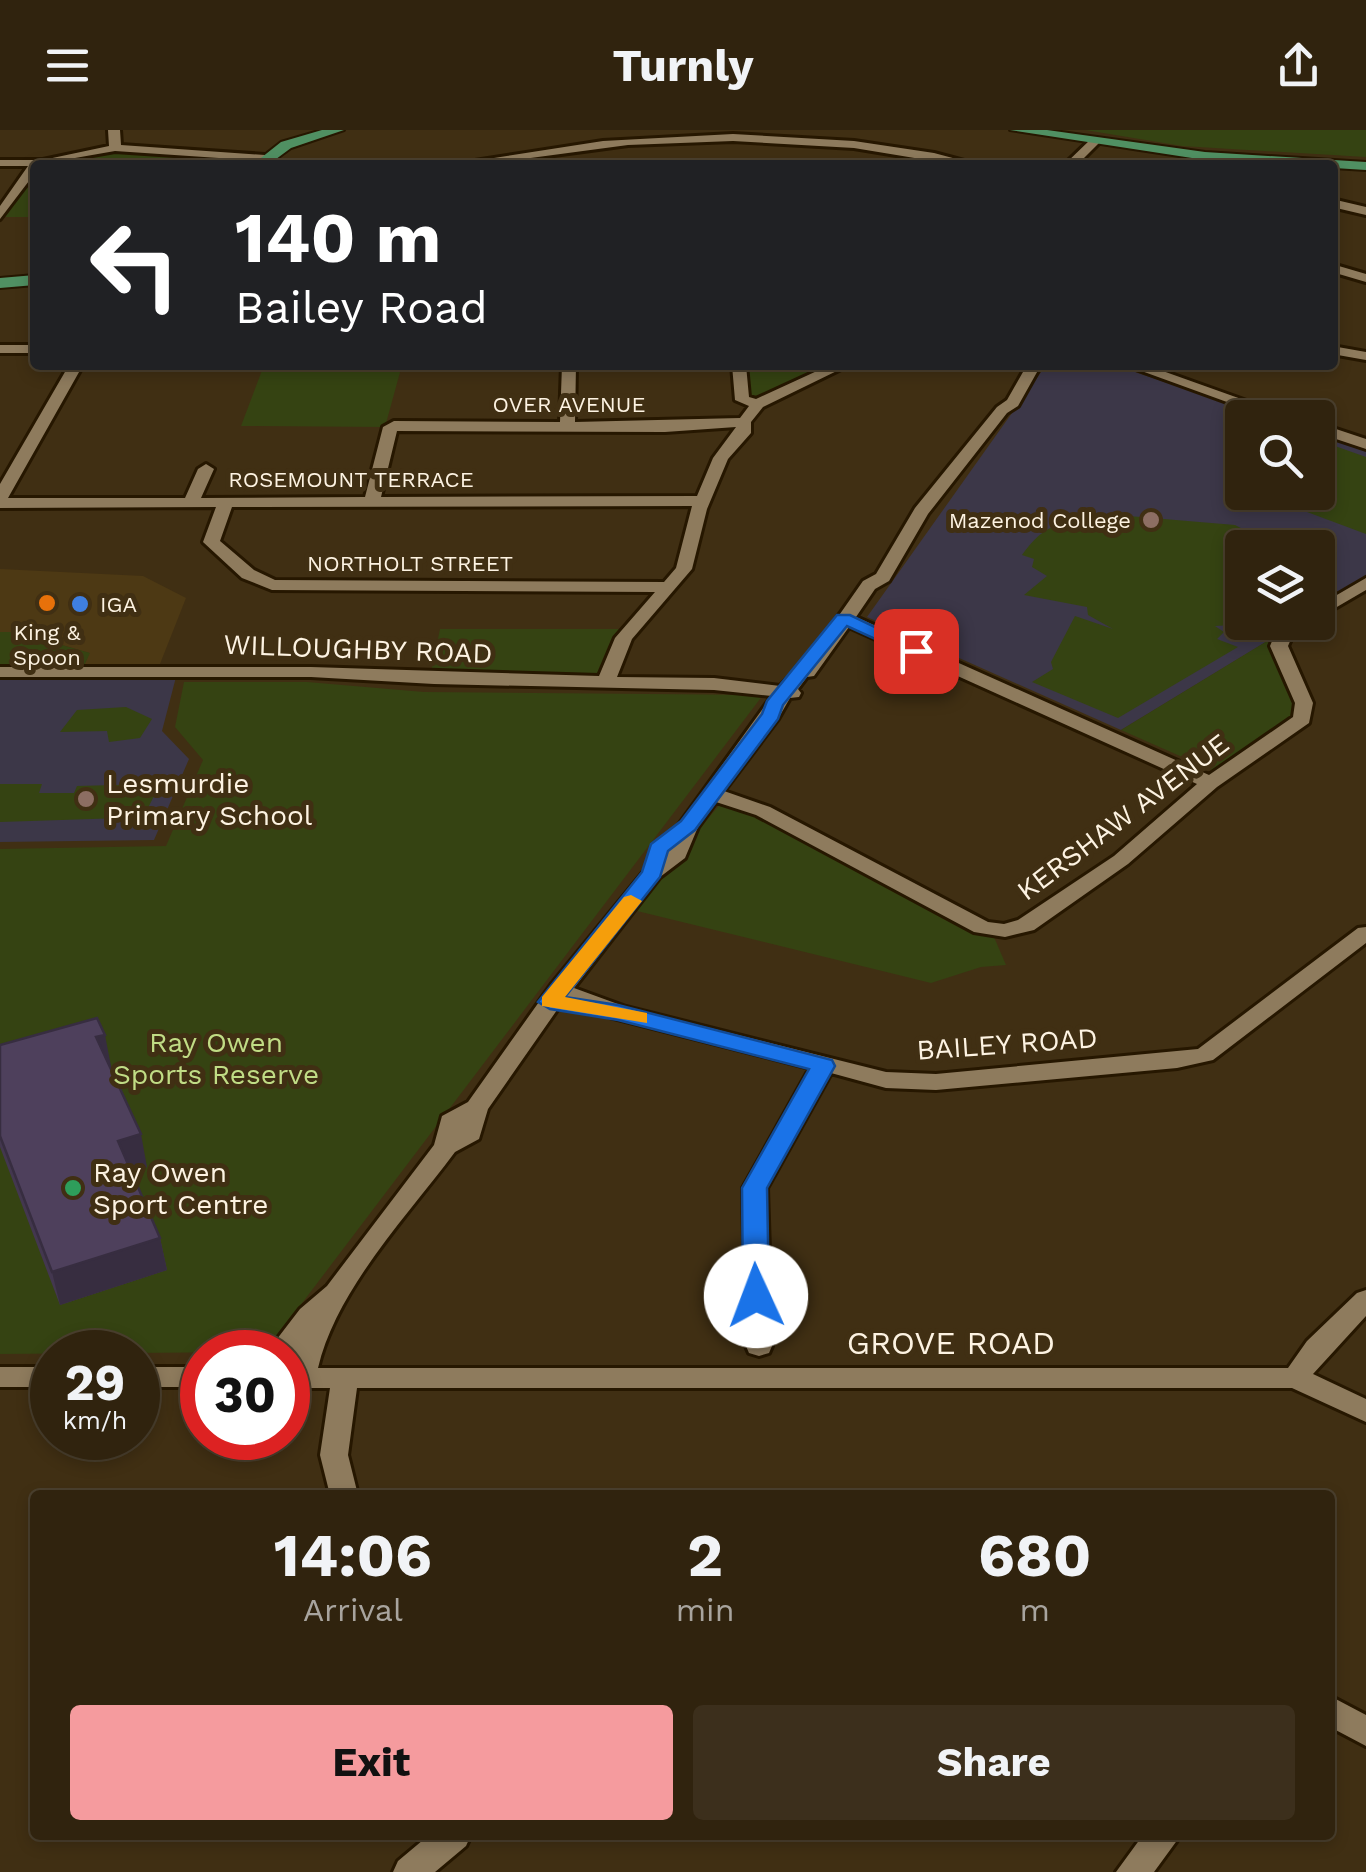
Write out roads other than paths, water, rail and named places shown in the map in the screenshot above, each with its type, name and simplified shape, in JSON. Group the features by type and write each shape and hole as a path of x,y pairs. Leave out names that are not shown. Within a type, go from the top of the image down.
{"main road":[{"path":"264,160 294,142 337,130"},
{"path":"1017,130 1091,145 1283,160"},
{"path":"1048,130 1091,145 1120,140"},
{"path":"1048,130 1331,160"},
{"path":"1338,161 1366,164"},
{"path":"1338,163 1366,164"},
{"path":"0,282 30,280"}],"street":[{"path":"114,130 115,148"},
{"path":"488,160 652,135 792,141 922,153 951,160"},
{"path":"1075,160 1091,145"},
{"path":"52,160 115,148 251,160"},
{"path":"904,160 922,153"},
{"path":"0,163 30,163"},
{"path":"0,215 30,172"},
{"path":"1338,204 1366,211"},
{"path":"1338,270 1366,278"},
{"path":"0,349 30,349"},
{"path":"1338,351 1366,356"},
{"path":"0,500 7,474 73,370"},
{"path":"567,427 569,370"},
{"path":"739,370 742,400 758,404"},
{"path":"604,684 624,638 684,569 702,502 721,458 743,434 744,422 758,404 831,370"},
{"path":"310,1344 336,1292 446,1146 470,1133 476,1108 527,1039 538,1033 559,997 652,873 677,856 688,826 869,585 883,577 887,560 1002,410 1013,404 1017,389 1030,370"},
{"path":"1146,370 1234,400"},
{"path":"1162,376 1175,370"},
{"name":"OVER AVENUE","path":"372,501 388,430 394,426 744,422"},
{"path":"1335,434 1366,444"},
{"path":"192,502 206,469"},
{"name":"ROSEMOUNT TERRACE","path":"0,500 702,502"},
{"name":"NORTHOLT STREET","path":"226,502 211,542 248,574 272,585 667,587"},
{"path":"1335,603 1366,584"},
{"path":"840,623 882,636 1210,784"},
{"name":"KERSHAW AVENUE","path":"714,791 763,811 982,927 1006,932 1026,926 1122,860 1210,784 1305,714 1279,646 1281,640"},
{"name":"WILLOUGHBY ROAD","path":"0,672 311,672 792,687"},
{"name":"BAILEY ROAD","path":"559,997 872,1078 924,1082 1192,1058 1224,1044 1366,933"},
{"path":"759,1346 755,1188 823,1066"},
{"path":"298,1330 336,1292"},
{"path":"1295,1378 1316,1348 1366,1300"},
{"path":"0,1376 30,1377"},
{"name":"GROVE ROAD","path":"310,1378 1295,1378 1366,1411"},
{"path":"343,1490 334,1455 345,1378"},
{"path":"1335,1713 1366,1732"},
{"path":"410,1872 448,1840"},
{"path":"1133,1872 1160,1840"}],"place":[{"name":"Mazenod College","path":"1151,520"},
{"name":"King & Spoon","path":"47,603"},
{"name":"IGA","path":"80,604"},
{"name":"Lesmurdie Primary School","path":"86,799"},
{"name":"Ray Owen Sport Centre","path":"73,1188"}],"park label":[{"name":"Ray Owen Sports Reserve","path":"216,1058"}]}
